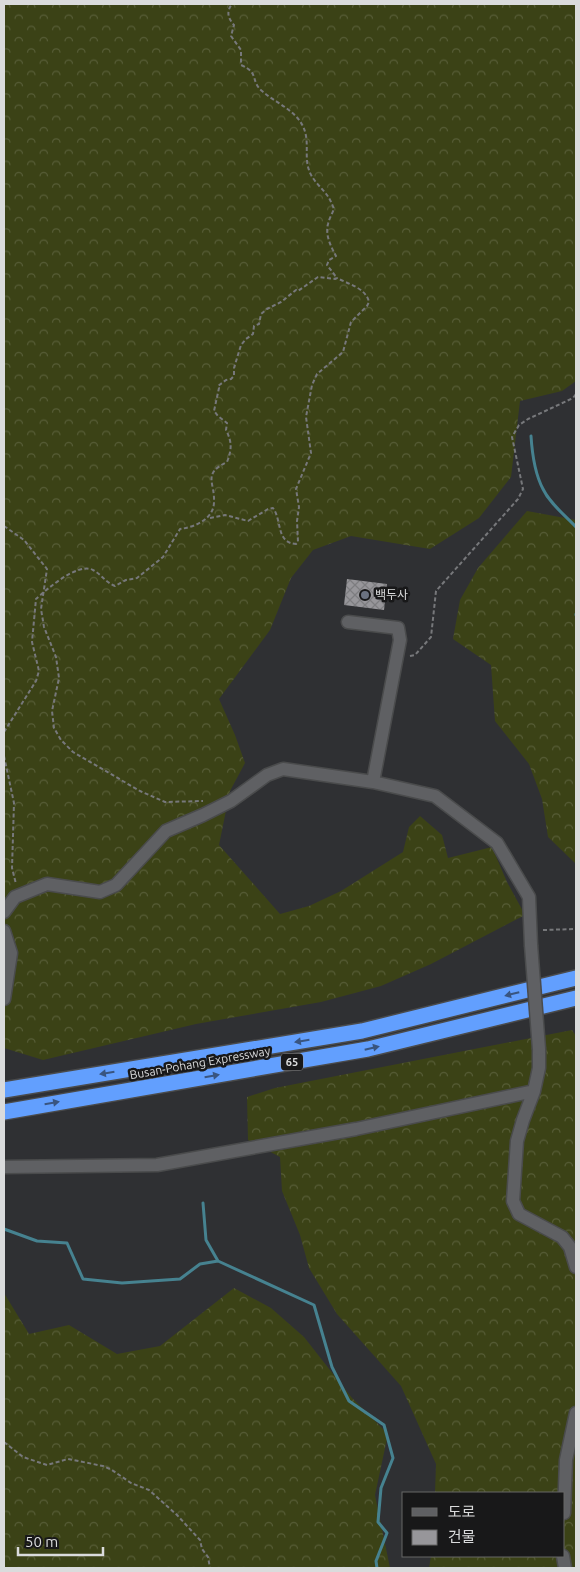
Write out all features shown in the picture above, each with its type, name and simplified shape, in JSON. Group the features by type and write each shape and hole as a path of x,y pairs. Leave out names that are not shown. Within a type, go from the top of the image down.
{"highway":[{"name":"Busan-Pohang Expressway","path":"4,1090 362,1031 576,978"},
{"name":"Busan-Pohang Expressway","path":"4,1112 368,1049 576,998"}],"lane":[{"path":"348,622 398,628 400,640 373,782"},
{"path":"4,912 15,897 47,884 100,892 116,885 166,831 231,801 268,775 283,769 373,782 435,796 497,843 529,897 539,1068 534,1091 517,1141 513,1201 519,1214 562,1237 570,1247 576,1267"},
{"path":"4,931 10,953 4,999"},
{"path":"4,1167 157,1165 356,1129 534,1091"},
{"path":"565,1492 566,1460 576,1413"}],"path":[{"path":"4,732 36,680 39,671 32,642 36,599 79,568 92,569 108,583 115,586 126,580 137,578 163,557 180,529 189,528 208,518 225,515 248,521 273,508 284,539 291,544 298,542 297,521 300,507 296,489 311,453 306,417 312,385 317,374 342,352 351,322 369,302 362,290 337,278 327,265 329,260 336,256 327,234 328,224 334,209 328,197 312,178 308,168 306,136 303,123 297,116 260,90 253,72 241,65 241,50 231,36 234,25 229,19 228,11 232,4"},
{"path":"208,518 215,503 210,480 213,472 227,462 231,451 230,439 226,430 227,423 214,410 218,386 234,376 234,368 241,345 253,334 254,326 259,324 262,314 281,302 292,292 298,291 318,277 337,278"},
{"path":"395,660 415,655 431,637 436,591 518,499 523,489 512,437 518,425 573,398 576,394"},
{"path":"4,526 24,540 47,569 41,609 44,626 56,657 59,678 52,711 54,728 61,740 73,752 165,802 205,801"},
{"path":"4,756 14,803 12,868 19,896"},
{"path":"530,930 576,929"},
{"path":"4,1442 23,1457 47,1465 68,1459 103,1466 131,1483 149,1490 177,1515 200,1540 202,1549 208,1557 210,1568"}],"green space":[{"path":"4,4 576,4 576,381 562,391 520,401 511,477 479,518 430,549 351,536 313,550 291,578 270,630 219,699 245,763 230,791 219,845 280,914 309,906 341,891 403,852 409,827 420,816 442,835 448,858 492,847 507,882 525,915 431,964 381,986 321,1002 196,1024 43,1060 4,1048"},
{"path":"527,511 576,520 576,864 548,837 542,799 529,764 495,721 491,665 453,639 460,600 478,568"},
{"path":"572,1030 576,1036 576,1568 429,1568 431,1557 565,1557 565,1492 435,1492 436,1464 401,1386 337,1314 309,1268 300,1235 282,1191 280,1157 248,1140 247,1097 275,1088"},
{"path":"234,1288 271,1308 304,1337 352,1398 388,1434 375,1495 390,1568 4,1568 4,1293 29,1334 69,1325 117,1354 160,1346"}],"building":[{"name":"백두사","path":"347,579 387,584 384,610 344,605"}],"waterway":[{"path":"531,436 533,456 540,483 554,504 576,527"},
{"path":"203,1203 206,1240 218,1261 314,1305 332,1367 349,1401 384,1425 393,1458 381,1488 378,1522 387,1533 376,1561 377,1568"},
{"path":"4,1229 37,1241 67,1243 83,1279 122,1283 180,1279 200,1264 218,1261"}],"place":[{"name":"백두사","path":"365,595"}]}
